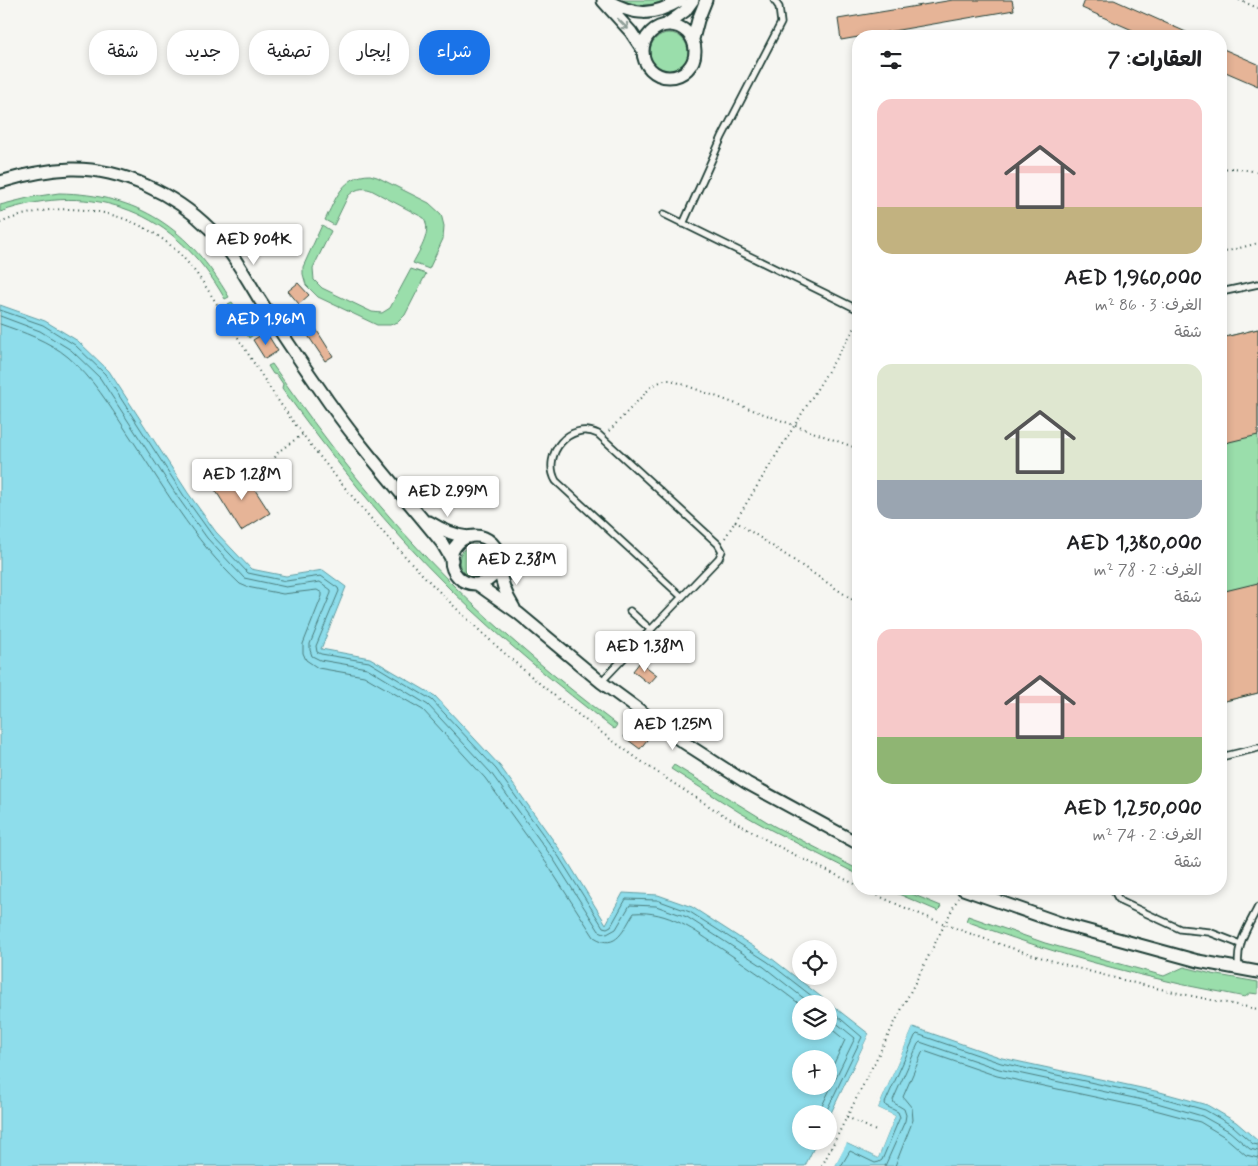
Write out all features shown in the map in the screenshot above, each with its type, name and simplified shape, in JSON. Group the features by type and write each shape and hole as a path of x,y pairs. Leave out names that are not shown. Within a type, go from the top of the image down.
{"street":[{"path":"601,0 631,32 643,50"},
{"path":"606,0 620,8 635,13 642,13 664,10 681,0"},
{"path":"693,0 685,11 667,24 650,32 644,43 644,58 652,71 667,78 682,74 693,62 696,54 693,39 706,0"},
{"path":"667,24 682,28 693,39"},
{"path":"0,182 26,174 56,170 90,170 126,178 149,187 190,211 211,229 233,257 325,398 442,542 452,560 456,575 469,584 477,584 491,578 499,566"},
{"path":"420,516 442,530 458,536 479,537 486,539 492,544 497,550 502,584 508,599 518,614"},
{"path":"452,560 453,552 457,545 471,537"},
{"path":"477,584 518,614 601,682 680,740 747,783 852,840"},
{"path":"971,895 1063,924 1198,961 1258,972"}],"lane":[{"path":"683,224 722,137 781,22 778,6 774,0"},
{"path":"664,214 852,307"},
{"path":"1227,291 1258,284"},
{"path":"601,682 650,630 682,597 719,558 722,551 718,544 598,434 579,432 566,437 560,442 553,456 553,476 561,486 682,597"},
{"path":"630,611 650,630"},
{"path":"1227,756 1258,748"},
{"path":"1116,895 1122,902 1180,928 1209,932 1240,944"},
{"path":"1239,969 1238,952 1240,944 1258,907"}],"path":[{"path":"1239,0 1258,8"},
{"path":"1227,168 1258,172"},
{"path":"0,223 40,211 60,208 78,209 124,218 158,236 175,248 201,279 268,385 302,434 361,507 436,588 494,643 553,694 608,736 690,793 770,841 852,882"},
{"path":"1227,251 1258,243"},
{"path":"718,544 735,521 852,332"},
{"path":"602,438 652,386 664,380 679,381 852,447"},
{"path":"258,488 278,452 302,434"},
{"path":"735,521 852,599"},
{"path":"877,895 977,936 1047,960 1175,994 1258,1009"},
{"path":"822,1166 959,895"},
{"path":"847,1117 878,1132"}],"green space":[{"path":"622,0 666,0 644,5"},
{"path":"669,33 676,34 682,39 687,45 687,59 682,65 676,70 669,71 662,70 656,65 651,59 650,52 651,45 656,39 662,34"},
{"path":"370,175 429,203 441,214 444,226 443,239 429,269 413,263 426,235 427,229 424,218 371,190 359,189 348,196 334,225 325,220 341,190 347,184 353,179"},
{"path":"59,193 88,195 114,200 137,208 159,220 179,234 197,252 229,297 225,299 205,269 183,244 157,225 130,210 100,202 68,199 35,203 0,212 0,205"},
{"path":"322,225 331,231 313,268 314,280 322,288 372,312 382,313 390,308 411,269 426,274 405,315 398,322 390,325 377,325 318,297 306,285 303,267"},
{"path":"232,302 253,335 249,338 228,304"},
{"path":"1258,329 1258,693 1227,701 1227,337"},
{"path":"272,364 313,422 357,478 427,559 512,639 617,725 614,729 509,644 427,566 383,517 321,441 282,388 283,384 277,375 273,374 268,366"},
{"path":"475,545 481,546 486,550 490,555 490,567 486,572 481,576 475,577 469,576 464,572 460,567 459,561 460,555 464,550 469,546"},
{"path":"674,765 774,826 852,866 852,871 739,812 671,769"},
{"path":"901,895 914,895 941,906 938,911"},
{"path":"968,916 1045,943 1164,976 1184,967 1258,982 1258,994 1250,993 1245,997 1183,985 1113,968 990,930 966,921"}],"water":[{"path":"0,305 45,321 78,341 109,371 188,493 216,532 251,569 286,576 323,570 346,587 321,649 370,658 435,696 500,766 563,854 606,924 623,893 658,895 692,907 771,958 792,974 792,985 806,985 819,995 792,995 792,1040 837,1040 837,1009 869,1034 835,1105 792,1105 792,1150 813,1150 805,1166 0,1166"},
{"path":"913,1027 1002,1058 1160,1092 1207,1105 1236,1122 1258,1141 1258,1166 835,1166 846,1143 878,1158 895,1116 878,1108"}],"pier":[{"path":"912,1025 914,1025 878,1108 895,1116 878,1158 847,1143 835,1166 833,1166 846,1141 876,1155 892,1117 877,1110 875,1107"},
{"path":"869,1034 871,1036 836,1105"}],"building":[{"path":"953,0 1012,0 1014,10 899,30 852,30 852,38 841,40 838,19"},
{"path":"1085,0 1114,0 1182,30 1132,30 1082,8"},
{"path":"1227,51 1258,64 1258,86 1227,73"},
{"path":"298,283 309,295 299,304 288,291"},
{"path":"314,326 333,356 325,361 305,331"},
{"path":"1258,329 1258,435 1227,443 1227,337"},
{"path":"266,332 278,351 265,359 253,340"},
{"path":"242,470 270,513 241,531 214,488"},
{"path":"1258,583 1258,693 1227,701 1227,591"},
{"path":"640,662 657,675 649,684 633,671"},
{"path":"634,724 650,736 640,749 624,737"}]}
